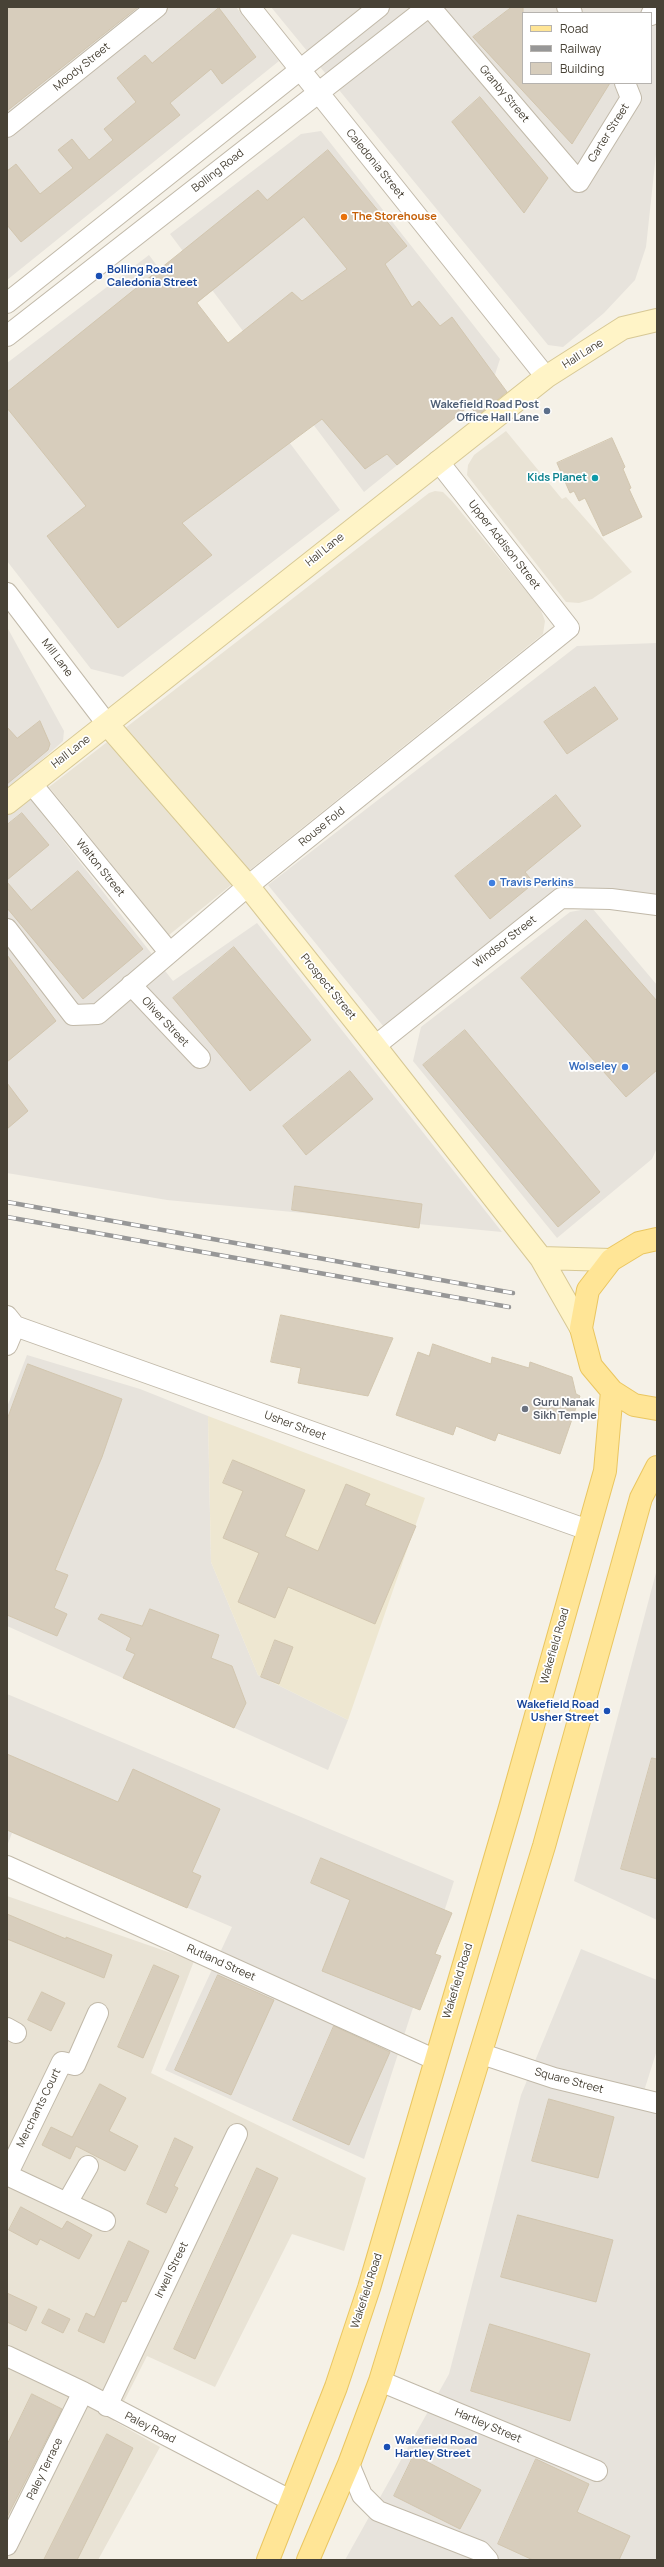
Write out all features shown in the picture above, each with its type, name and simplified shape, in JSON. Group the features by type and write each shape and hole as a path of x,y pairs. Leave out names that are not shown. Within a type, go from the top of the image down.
{"main road":[{"path":"657,1227 648,1241 610,1260 588,1290 581,1328 591,1366 612,1391 634,1405 657,1409"},
{"name":"Wakefield Road","path":"268,2560 336,2387 366,2295 436,2060 605,1471 612,1391"},
{"path":"308,2560 349,2464 380,2381 482,2054 544,1846 641,1498 657,1468"}],"street":[{"name":"Moody Street","path":"7,127 157,7"},
{"name":"Caledonia Street","path":"250,7 546,377"},
{"path":"7,303 379,7"},
{"name":"Bolling Road","path":"7,336 429,7"},
{"name":"Granby Street","path":"429,7 579,182"},
{"name":"Carter Street","path":"579,182 631,98 625,84"},
{"name":"Hall Lane","path":"7,804 438,461 546,377 623,328 657,320"},
{"name":"Upper Addison Street","path":"438,461 569,628"},
{"name":"Mill Lane","path":"7,593 107,724"},
{"name":"Rouse Fold","path":"7,928 73,1015 98,1014 248,886 569,628"},
{"name":"Prospect Street","path":"107,724 248,886 375,1046 540,1258 581,1328"},
{"name":"Walton Street","path":"31,784 169,952"},
{"name":"Windsor Street","path":"375,1046 561,898 611,899 657,905"},
{"name":"Oliver Street","path":"131,985 200,1058"},
{"path":"540,1258 610,1260"},
{"path":"7,1345 11,1321"},
{"name":"Usher Street","path":"11,1321 588,1530"},
{"name":"Rutland Street","path":"7,1866 436,2060"},
{"name":"Merchants Court","path":"7,2175 11,2155 62,2062 75,2065 98,2013"},
{"name":"Square Street","path":"482,2054 554,2078 657,2103"},
{"name":"Irwell Street","path":"107,2406 237,2134"},
{"path":"67,2203 88,2166"},
{"path":"7,2175 105,2221"},
{"name":"Paley Road","path":"7,2356 83,2392 107,2406 292,2501"},
{"name":"Hartley Street","path":"380,2381 596,2471"},
{"name":"Paley Terrace","path":"7,2545 83,2392"},
{"path":"349,2464 362,2495 378,2511 480,2551 488,2560"}],"shaded area":[{"path":"7,7 236,7 279,61 7,280"},
{"path":"271,7 657,7 657,145 646,247 635,280 604,313 563,347 548,345"},
{"path":"321,131 500,359 490,390 364,492 170,234 301,134"},
{"path":"149,255 340,510 123,677 91,669 7,561 7,363"},
{"path":"506,431 562,499 566,497 632,572 592,599 579,603 566,602 467,475 468,465 474,455"},
{"path":"435,491 443,492 452,501 540,608 545,621 543,634 169,935 49,787 429,493"},
{"path":"7,627 64,731 63,741 17,782 173,981 257,923 502,1232 167,1200 7,1173"},
{"path":"657,643 657,898 627,893 553,891 384,1027 268,885 577,646"},
{"path":"592,908 657,985 657,1148 652,1159 557,1238 413,1061 421,1027 570,912"},
{"path":"27,1355 140,1389 208,1416 211,1562 258,1675 348,1720 328,1770 7,1626 7,1407"},
{"path":"208,1416 425,1498 348,1720 258,1675 211,1562"},
{"path":"657,1569 657,1920 574,1881"},
{"path":"7,1694 454,1881 364,2159 165,2070 232,1927 12,1833 7,1846"},
{"path":"7,1896 194,1961 151,2073 366,2178 344,2251 292,2234 215,2387 147,2356 114,2421 160,2447 98,2560 7,2560"},
{"path":"581,1949 657,1980 657,2050 644,2091 657,2094 657,2560 345,2560 449,2374 521,2095"}],"building":[{"path":"7,7 138,7 7,111"},
{"path":"512,7 523,7 522,84 609,84 572,144 473,37"},
{"path":"219,8 256,57 222,84 211,69 170,103 180,115 21,242 7,225 7,171 16,164 40,194 73,168 58,150 72,139 89,160 113,140 104,129 136,102 117,78 145,55 152,63"},
{"path":"480,97 548,178 524,213 452,122"},
{"path":"328,150 407,246 385,264 412,307 419,301 440,326 452,317 507,392 477,416 470,405 397,465 387,454 365,469 322,419 182,523 212,555 118,628 47,536 86,506 7,408 7,392 258,190 267,200","holes":["304,217 347,269 302,301 292,292 228,343 197,303"]},
{"name":"Kids Planet","path":"612,438 625,467 623,469 631,488 629,489 642,517 603,536 585,498 579,501 574,491 570,493 557,463"},
{"path":"595,687 618,719 567,754 544,722"},
{"path":"40,721 50,744 48,750 7,784 7,727 17,738"},
{"path":"556,795 581,826 525,872 534,883 490,919 455,876"},
{"path":"22,813 49,845 7,880 7,825"},
{"path":"78,871 143,949 83,999 7,908 7,882 31,910"},
{"path":"586,920 657,1001 657,1070 626,1097 521,978"},
{"path":"234,947 311,1040 250,1091 173,998"},
{"path":"7,955 56,1021 7,1062"},
{"path":"465,1030 600,1192 558,1227 423,1065"},
{"path":"350,1071 373,1099 306,1155 283,1126"},
{"path":"7,1083 28,1111 7,1129"},
{"path":"295,1186 422,1204 419,1228 292,1210"},
{"path":"281,1315 393,1338 368,1396 298,1383 301,1368 271,1362"},
{"path":"433,1344 491,1364 492,1357 529,1368 530,1362 572,1377 576,1394 580,1396 560,1454 498,1433 495,1441 456,1426 453,1435 396,1415 418,1352 429,1356"},
{"path":"28,1364 122,1399 102,1457 55,1570 68,1575 54,1608 67,1614 57,1636 7,1615 7,1420"},
{"path":"233,1460 305,1490 285,1536 318,1551 346,1484 370,1494 365,1505 416,1526 375,1624 288,1587 275,1618 238,1602 259,1553 223,1538 243,1491 223,1483"},
{"path":"150,1609 219,1635 211,1658 232,1666 246,1703 234,1728 123,1678 135,1654 126,1650 131,1638 98,1619 101,1614 142,1626"},
{"path":"275,1640 293,1647 279,1684 261,1677"},
{"path":"7,1754 118,1802 133,1769 220,1809 192,1872 201,1876 187,1908 7,1830"},
{"path":"652,1758 657,1759 657,1879 621,1869"},
{"path":"321,1858 452,1913 435,1954 441,1956 420,2010 322,1971 350,1900 311,1883"},
{"path":"7,1914 66,1939 66,1937 112,1955 104,1978 7,1939"},
{"path":"154,1965 179,1976 143,2058 118,2047"},
{"path":"218,1975 274,2000 231,2095 175,2070"},
{"path":"42,1992 65,2003 51,2031 28,2020"},
{"path":"334,2026 390,2052 349,2145 293,2120"},
{"path":"100,2084 126,2098 109,2131 138,2146 125,2171 76,2146 70,2159 42,2145 51,2127 72,2137"},
{"path":"549,2099 614,2117 598,2178 532,2161"},
{"path":"175,2138 193,2147 174,2186 178,2188 166,2213 147,2204"},
{"path":"257,2168 278,2178 195,2359 174,2349"},
{"path":"21,2207 62,2229 67,2221 92,2235 79,2259 40,2239 37,2245 9,2230"},
{"path":"518,2215 613,2240 596,2302 501,2277"},
{"path":"129,2241 149,2251 126,2302 122,2301 104,2343 78,2331 86,2313 94,2317"},
{"path":"7,2293 37,2307 26,2331 7,2322"},
{"path":"49,2309 70,2319 63,2333 42,2323"},
{"path":"490,2324 590,2354 570,2421 471,2391"},
{"path":"32,2394 62,2409 7,2517 7,2445"},
{"path":"107,2434 133,2448 77,2560 44,2560"},
{"path":"414,2455 481,2490 460,2529 394,2496"},
{"path":"536,2459 589,2484 577,2512 630,2536 619,2560 533,2560 498,2544"}],"railway":[{"path":"7,1202 513,1293"},
{"path":"7,1217 509,1307"}],"place":[{"name":"The Storehouse","path":"344,217"},
{"name":"Bolling Road Caledonia Street","path":"99,276"},
{"name":"Wakefield Road Post Office Hall Lane","path":"547,411"},
{"name":"Kids Planet","path":"595,478"},
{"name":"Travis Perkins","path":"492,883"},
{"name":"Wolseley","path":"625,1067"},
{"name":"Guru Nanak Sikh Temple","path":"525,1409"},
{"name":"Wakefield Road Usher Street","path":"607,1711"},
{"name":"Wakefield Road Hartley Street","path":"387,2447"}]}
